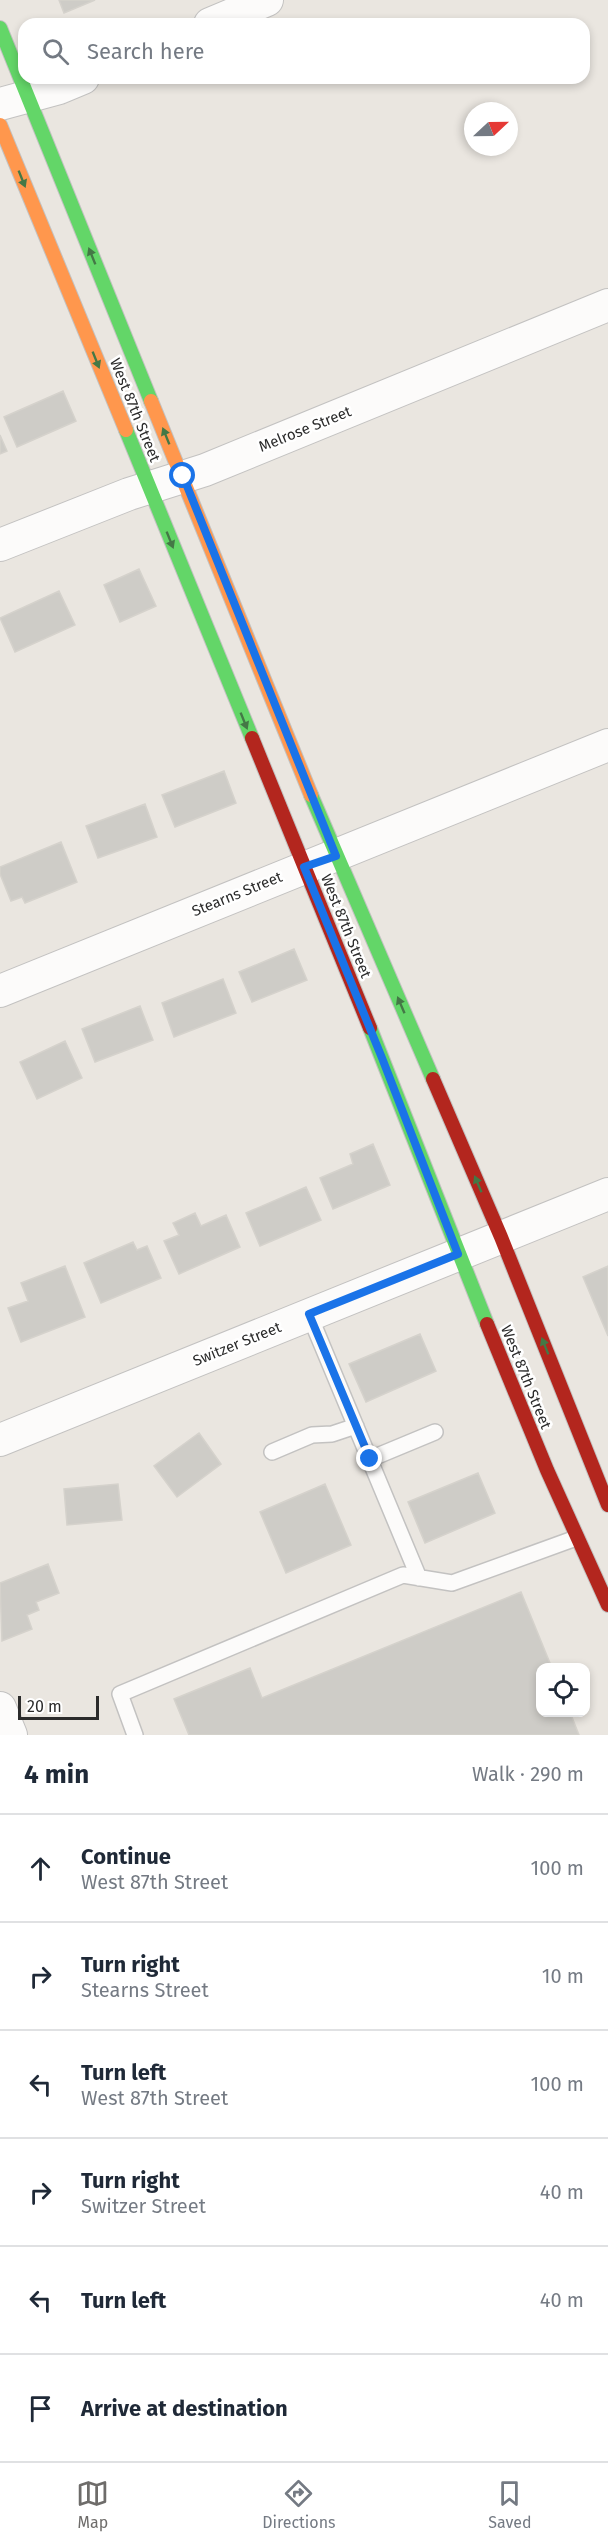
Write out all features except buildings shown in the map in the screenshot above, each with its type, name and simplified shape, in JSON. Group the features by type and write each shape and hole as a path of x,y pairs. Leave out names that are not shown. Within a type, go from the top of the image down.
{"main road":[{"name":"West 87th Street","path":"0,28 13,100 183,476 336,856 593,1451 608,1505"},
{"name":"West 87th Street","path":"0,125 382,1058 458,1254 576,1538 608,1605"}],"street":[{"path":"224,18 267,0"},
{"path":"13,100 69,84"},
{"name":"Melrose Street","path":"0,545 148,487 206,470 608,305"},
{"name":"Stearns Street","path":"0,991 608,745"},
{"name":"Switzer Street","path":"0,1440 608,1194"},
{"path":"0,1708 11,1735"}],"lane":[{"path":"309,1314 419,1578"},
{"path":"273,1452 312,1435 332,1434 356,1426"},
{"path":"370,1459 435,1432"},
{"path":"135,1735 120,1694 403,1575 452,1583 576,1538"}],"traffic: fast":[{"path":"0,28 18,72"},
{"path":"23,84 151,401"},
{"path":"126,430 252,738"},
{"path":"311,795 433,1079"},
{"path":"370,1028 487,1324"}],"traffic: slow":[{"path":"0,125 126,430"},
{"path":"151,401 311,795"}],"traffic: jam":[{"path":"252,738 370,1028"},
{"path":"433,1079 501,1237 608,1505"},
{"path":"487,1324 547,1470 608,1605"}],"route":[{"path":"183,476 336,856 304,867 382,1058 458,1254 309,1314 370,1459"}]}
